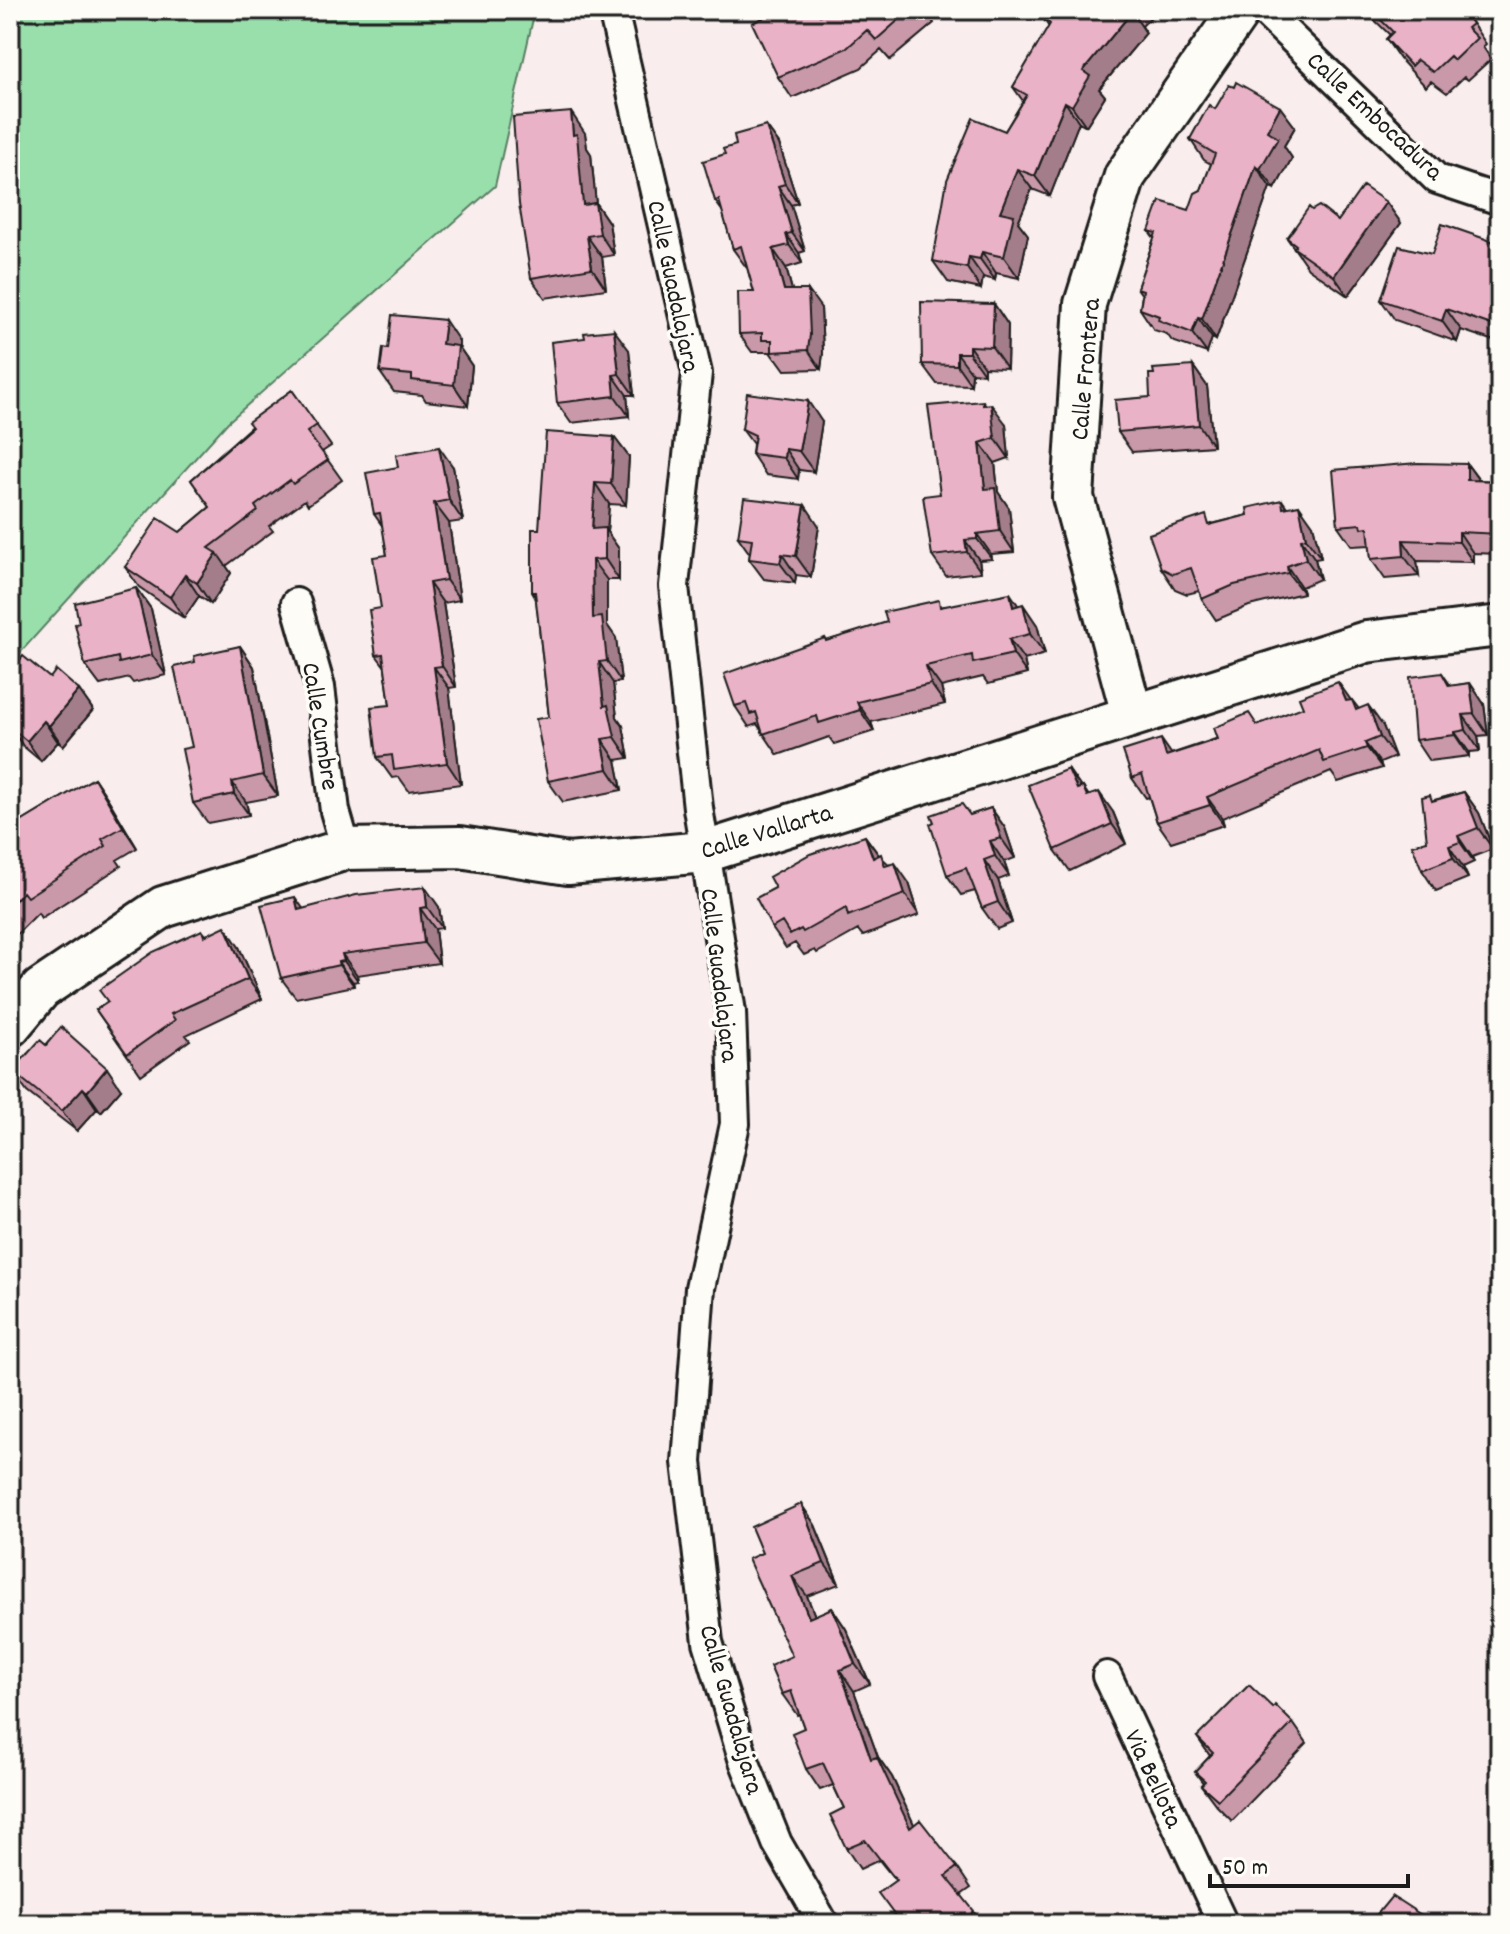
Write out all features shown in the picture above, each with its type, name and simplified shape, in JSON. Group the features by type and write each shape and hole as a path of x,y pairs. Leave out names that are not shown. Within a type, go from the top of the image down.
{"street":[{"name":"Calle Guadalajara","path":"613,10 697,373 674,586 705,852 731,1012 735,1124 700,1288 687,1462 708,1642 743,1758 777,1843 824,1924"},
{"name":"Calle Frontera","path":"1132,714 1073,497 1085,304 1125,176 1240,10"},
{"name":"Calle Embocadura","path":"1263,10 1437,179 1500,200"},
{"name":"Calle Cumbre","path":"296,603 320,687 335,811 346,849"},
{"name":"Calle Vallarta","path":"10,1026 41,989 163,907 346,849 460,847 568,864 705,852 1366,642 1500,626"},
{"name":"Via Bellota","path":"1107,1676 1223,1924"}],"green space":[{"path":"10,10 535,10 495,186 228,422 10,664"}],"building":[{"path":"767,10 818,10 820,15 825,10 910,10 876,40 867,30 847,48 778,77 752,23 763,18 761,14"},
{"path":"1048,10 1132,12 1083,71 1090,76 1072,106 1065,102 1035,176 1017,169 1000,212 1014,215 1004,257 982,252 980,259 969,257 967,268 933,261 947,180 973,118 1005,131 1027,95 1013,87 1050,24 1042,17"},
{"path":"1371,10 1463,10 1472,24 1467,28 1477,38 1454,60 1450,56 1433,72 1417,60 1411,66 1386,39 1393,32"},
{"path":"1236,82 1280,107 1267,131 1278,138 1260,169 1256,166 1202,319 1198,318 1192,333 1158,320 1159,316 1140,309 1143,290 1137,288 1156,233 1149,231 1160,201 1189,210 1195,193 1201,190 1215,154 1190,139 1209,105 1215,109 1229,85 1234,87"},
{"path":"571,112 573,135 577,134 583,205 595,203 600,234 587,236 592,268 531,278 519,204 513,117"},
{"path":"766,126 785,184 778,186 792,233 786,234 789,245 773,249 784,290 808,290 808,350 772,352 772,340 762,340 762,333 739,334 738,292 754,292 741,246 733,249 719,200 715,201 703,161 725,154 723,149 736,145 734,135"},
{"path":"1363,186 1386,202 1334,276 1294,248 1296,245 1287,238 1309,207 1312,210 1319,206 1338,221"},
{"path":"1442,224 1500,244 1500,328 1446,309 1442,321 1381,300 1399,246 1432,254"},
{"path":"921,302 994,304 992,347 969,346 969,353 957,353 957,365 922,364"},
{"path":"392,315 445,320 442,344 458,346 454,385 412,380 412,375 380,372 383,348 388,349"},
{"path":"614,330 619,374 613,375 615,396 557,403 551,342 585,338 584,333"},
{"path":"1193,366 1199,425 1118,432 1115,400 1150,397 1149,374 1154,374 1153,369"},
{"path":"292,390 317,425 307,432 328,460 293,484 290,480 255,506 258,511 209,548 217,553 197,583 185,575 170,597 125,567 158,518 180,532 210,507 191,480 252,427 248,422"},
{"path":"747,393 808,401 799,451 785,449 784,458 752,454 755,435 742,429"},
{"path":"983,401 983,405 991,404 995,438 980,443 985,489 995,488 1000,531 977,534 977,539 965,540 967,552 932,556 923,496 940,494 928,406"},
{"path":"546,432 614,437 611,484 595,483 592,529 605,528 605,559 592,560 593,618 602,617 607,661 599,662 604,706 608,705 615,737 602,739 608,769 548,781 536,719 549,717 535,592 532,592 532,529 539,529"},
{"path":"439,447 449,500 434,503 446,580 429,583 442,666 434,667 447,763 394,770 392,755 377,757 371,707 390,705 383,654 376,655 369,610 381,608 373,557 387,555 380,513 374,514 366,473 398,467 396,455"},
{"path":"1418,463 1467,464 1467,480 1500,481 1500,534 1459,532 1459,542 1403,540 1404,556 1371,559 1368,527 1362,528 1361,524 1338,526 1333,470"},
{"path":"744,498 805,505 796,556 782,554 780,563 749,559 752,539 738,537"},
{"path":"1282,500 1283,508 1299,505 1306,538 1301,539 1306,559 1287,566 1288,573 1234,585 1202,599 1191,568 1173,574 1161,568 1149,534 1206,515 1209,525 1248,515 1247,508"},
{"path":"136,588 152,655 119,663 118,657 85,665 75,624 79,623 75,603"},
{"path":"1010,593 1013,607 1023,604 1030,634 1009,639 1013,654 973,663 972,655 926,666 931,684 857,702 860,710 819,723 817,716 763,734 756,712 750,714 746,703 735,706 724,674 825,638 826,641 887,622 884,612 939,600 940,607"},
{"path":"240,646 263,775 232,782 234,794 193,803 182,749 192,747 174,667 195,662 194,656"},
{"path":"23,656 50,678 56,670 79,690 49,726 44,721 27,741 10,727 13,721 10,718 10,672"},
{"path":"1442,673 1449,686 1470,683 1474,714 1463,715 1466,730 1455,732 1455,735 1415,740 1410,677"},
{"path":"1338,682 1346,701 1352,700 1356,710 1368,705 1380,737 1365,743 1367,748 1324,762 1319,750 1207,797 1210,805 1157,822 1142,774 1132,778 1123,751 1161,739 1166,756 1218,739 1214,728 1249,713 1257,725 1303,707 1299,697"},
{"path":"1068,769 1077,789 1083,787 1087,796 1099,792 1112,824 1055,850 1028,785"},
{"path":"94,778 123,827 102,839 106,846 27,897 23,892 10,906 10,825 14,822 16,825"},
{"path":"1464,792 1478,828 1458,836 1460,842 1449,846 1453,858 1422,870 1412,845 1427,841 1422,797 1430,795 1432,801"},
{"path":"962,804 970,815 991,808 1001,838 990,841 995,856 984,860 998,902 982,908 966,868 947,875 930,824 934,822 931,815"},
{"path":"865,836 873,858 881,854 885,866 895,863 905,894 848,916 846,908 803,932 801,929 790,935 782,922 772,928 756,898 775,888 769,877 810,854"},
{"path":"425,887 427,907 420,908 424,943 342,954 344,961 338,962 339,965 281,978 261,905 295,897 298,910 356,895"},
{"path":"225,926 248,979 171,1014 175,1020 127,1054 96,1010 108,1002 99,990 153,952 202,930 204,936"},
{"path":"61,1027 107,1068 87,1092 83,1088 62,1111 12,1071 40,1040 46,1045"},
{"path":"801,1504 824,1563 792,1576 809,1618 832,1608 855,1664 840,1670 871,1759 877,1757 910,1828 920,1820 957,1867 946,1876 974,1911 971,1914 979,1924 901,1924 878,1893 896,1880 865,1840 846,1848 830,1815 844,1808 823,1763 806,1769 792,1733 804,1728 791,1691 782,1694 770,1666 792,1656 748,1559 762,1553 751,1527"},
{"path":"1249,1685 1293,1723 1218,1800 1201,1785 1205,1781 1195,1772 1213,1753 1197,1737"},
{"path":"1392,1896 1435,1924 1369,1924"}]}
